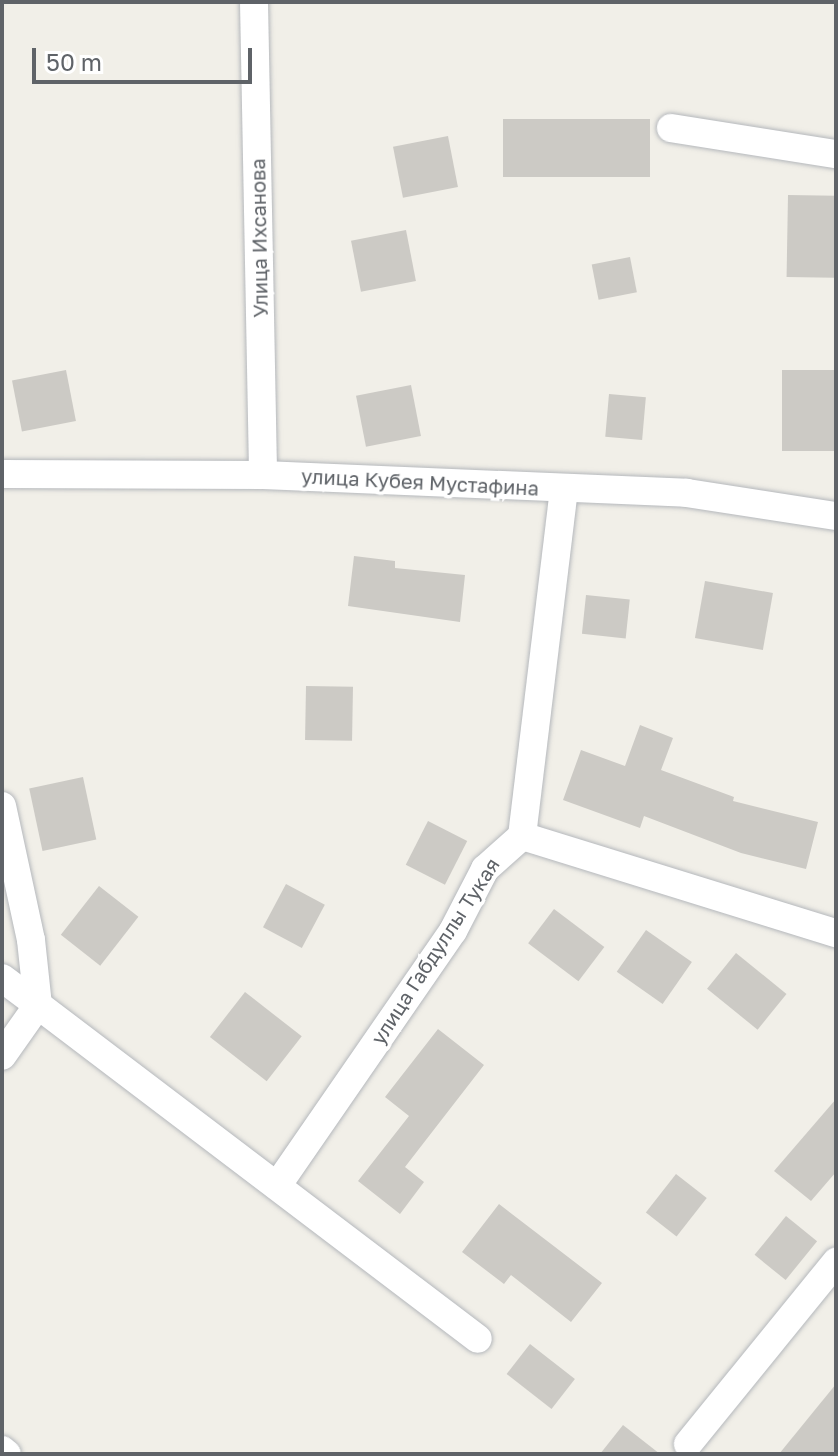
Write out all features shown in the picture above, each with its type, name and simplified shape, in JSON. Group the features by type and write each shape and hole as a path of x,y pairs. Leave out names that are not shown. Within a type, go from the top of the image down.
{"street":[{"name":"Улица Ихсанова","path":"254,2 263,475"},
{"path":"671,128 836,154"},
{"name":"улица Кубея Мустафина","path":"2,474 263,475 687,493 836,516"},
{"path":"564,489 522,836 836,933"},
{"path":"2,806 31,940 38,1005 2,1056"},
{"name":"улица Габдуллы Тукая","path":"277,1186 453,931 485,869 522,836"},
{"path":"2,978 478,1339"},
{"path":"688,1444 836,1262"},
{"path":"2,1450 7,1454"}],"building":[{"path":"503,119 650,119 650,177 503,177"},
{"path":"448,136 458,187 403,198 393,147"},
{"path":"788,195 836,196 835,278 787,277"},
{"path":"406,230 416,281 361,292 351,241"},
{"path":"630,257 637,292 599,300 592,264"},
{"path":"66,370 76,421 22,432 12,380"},
{"path":"782,370 836,370 836,451 782,451"},
{"path":"411,385 421,436 366,447 356,396"},
{"path":"609,394 646,397 642,440 605,437"},
{"path":"354,556 395,561 395,568 465,575 460,622 348,606"},
{"path":"705,581 773,593 763,650 695,638"},
{"path":"586,595 630,600 626,638 582,634"},
{"path":"306,686 353,687 352,741 305,740"},
{"path":"640,725 673,738 661,770 734,797 733,801 818,822 806,869 741,853 644,816 640,828 563,800 581,750 625,766"},
{"path":"83,777 96,840 43,851 29,788"},
{"path":"428,821 467,841 445,885 406,865"},
{"path":"286,884 325,905 302,948 263,927"},
{"path":"99,886 138,917 100,966 61,935"},
{"path":"554,909 604,947 578,981 528,943"},
{"path":"646,930 692,962 663,1004 617,972"},
{"path":"736,953 787,994 758,1030 707,989"},
{"path":"245,992 302,1036 267,1081 210,1037"},
{"path":"438,1029 484,1065 405,1167 424,1182 400,1214 358,1181 409,1116 385,1097"},
{"path":"836,1099 836,1172 811,1201 774,1171"},
{"path":"676,1174 707,1198 677,1237 646,1213"},
{"path":"499,1204 602,1283 571,1322 511,1275 504,1284 462,1252"},
{"path":"786,1216 817,1241 786,1280 755,1255"},
{"path":"530,1344 575,1379 552,1409 507,1374"},
{"path":"836,1384 836,1454 779,1454"},
{"path":"623,1425 660,1454 600,1454"}]}
